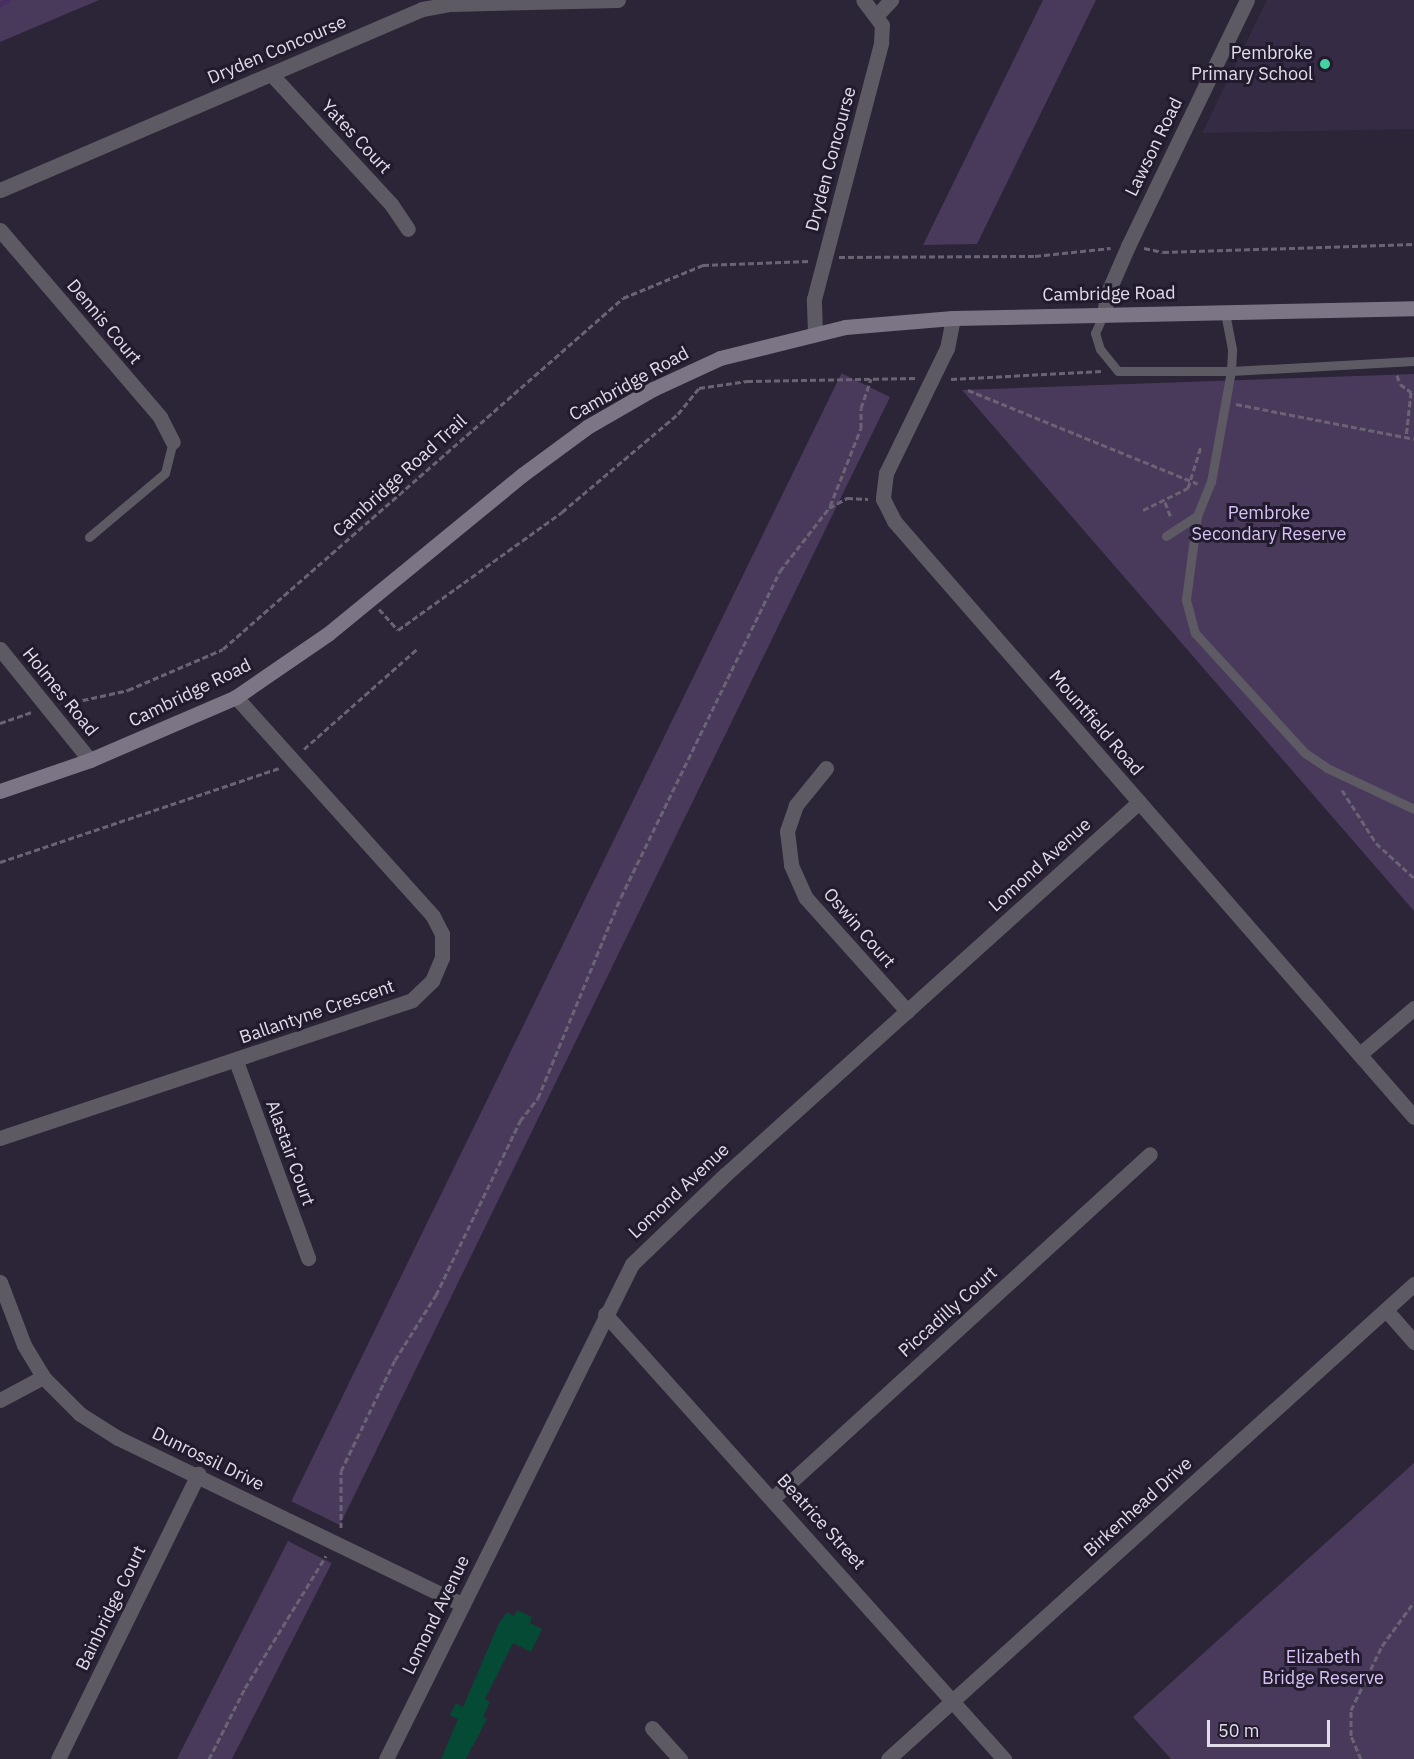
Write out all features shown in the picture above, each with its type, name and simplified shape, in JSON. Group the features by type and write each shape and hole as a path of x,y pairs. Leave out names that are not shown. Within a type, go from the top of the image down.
{"main road":[{"name":"Cambridge Road","path":"0,790 90,760 236,697 282,668 552,451 672,379 737,353 815,333 953,318 1414,308"}],"street":[{"name":"Dryden Concourse","path":"0,190 437,6 618,0"},
{"path":"863,0 877,15 891,0"},
{"name":"Lawson Road","path":"1104,313 1108,292 1128,246 1247,0"},
{"name":"Dryden Concourse","path":"815,333 814,299 881,43 877,15"},
{"name":"Yates Court","path":"271,74 391,204 408,229"},
{"name":"Dennis Court","path":"0,230 160,417 173,442"},
{"name":"Mountfield Road","path":"953,318 947,348 886,473 883,499 894,521 1414,1117"},
{"name":"Holmes Road","path":"0,649 90,760"},
{"name":"Ballantyne Crescent","path":"0,1138 236,1061 412,1000 432,981 442,957 442,934 433,916 236,697"},
{"name":"Oswin Court","path":"826,768 796,805 788,831 791,865 807,898 907,1011"},
{"name":"Lomond Avenue","path":"386,1759 605,1314 632,1264 653,1240 1139,802"},
{"path":"1360,1054 1414,1008"},
{"name":"Alastair Court","path":"236,1061 308,1258"},
{"name":"Piccadilly Court","path":"773,1498 1150,1154"},
{"name":"Dunrossil Drive","path":"0,1282 24,1345 43,1377 80,1414 118,1438 198,1474 463,1605"},
{"name":"Birkenhead Drive","path":"888,1759 1414,1284"},
{"path":"1386,1310 1414,1341"},
{"name":"Beatrice Street","path":"605,1314 773,1498 1004,1759"},
{"path":"0,1400 43,1377"},
{"name":"Bainbridge Court","path":"58,1759 198,1474"},
{"path":"652,1728 680,1759"}],"lane":[{"path":"1225,312 1231,371 1228,403 1208,488 1197,516 1186,600 1195,633 1305,753 1328,768 1414,809"},
{"path":"1104,313 1095,333 1100,350 1118,370 1231,371 1414,361"},
{"path":"89,537 165,473 173,442"},
{"path":"1166,536 1197,516"}],"path":[{"name":"Cambridge Road Trail","path":"0,723 48,708 128,690 223,649 623,298 703,265 815,261"},
{"path":"951,379 1118,370"},
{"path":"1397,375 1400,384 1411,392 1406,436"},
{"path":"672,379 699,388 747,381 933,378"},
{"path":"341,1527 341,1471 394,1360 441,1285 520,1121 538,1098 621,897 780,571 829,508 861,428 861,408 870,380"},
{"path":"370,599 398,630 562,512 678,414 699,388"},
{"path":"968,390 1208,488"},
{"path":"1228,403 1414,439"},
{"path":"1143,510 1165,502 1192,482 1201,446"},
{"path":"829,508 848,498 868,499"},
{"path":"1165,502 1175,531"},
{"path":"302,750 417,649"},
{"path":"0,862 281,768"},
{"path":"1328,768 1376,843 1414,878"},
{"path":"209,1759 245,1688 326,1556"},
{"path":"1361,1759 1351,1736 1351,1710 1382,1646 1414,1602"}],"shaded area":[{"name":"Pembroke Primary School","path":"1267,0 1414,0 1414,129 1202,133"}],"green space":[{"path":"0,0 99,0 0,42"},
{"path":"1043,0 1096,0 977,244 923,245"},
{"path":"841,373 890,397 340,1525 291,1501"},
{"name":"Pembroke Secondary Reserve","path":"1414,374 1414,911 962,390"},
{"name":"Elizabeth Bridge Reserve","path":"1414,1463 1414,1759 1171,1759 1133,1717"},
{"path":"288,1541 332,1563 232,1759 177,1759"}],"building":[{"path":"517,1610 532,1617 530,1623 542,1629 531,1652 513,1643 485,1699 490,1702 483,1717 487,1719 466,1759 441,1759 458,1719 450,1715 456,1703 463,1707 499,1623 507,1612 514,1616"}],"waterway":[{"path":"0,4 8,0"}],"place":[{"name":"Pembroke Primary School","path":"1325,64"}]}
